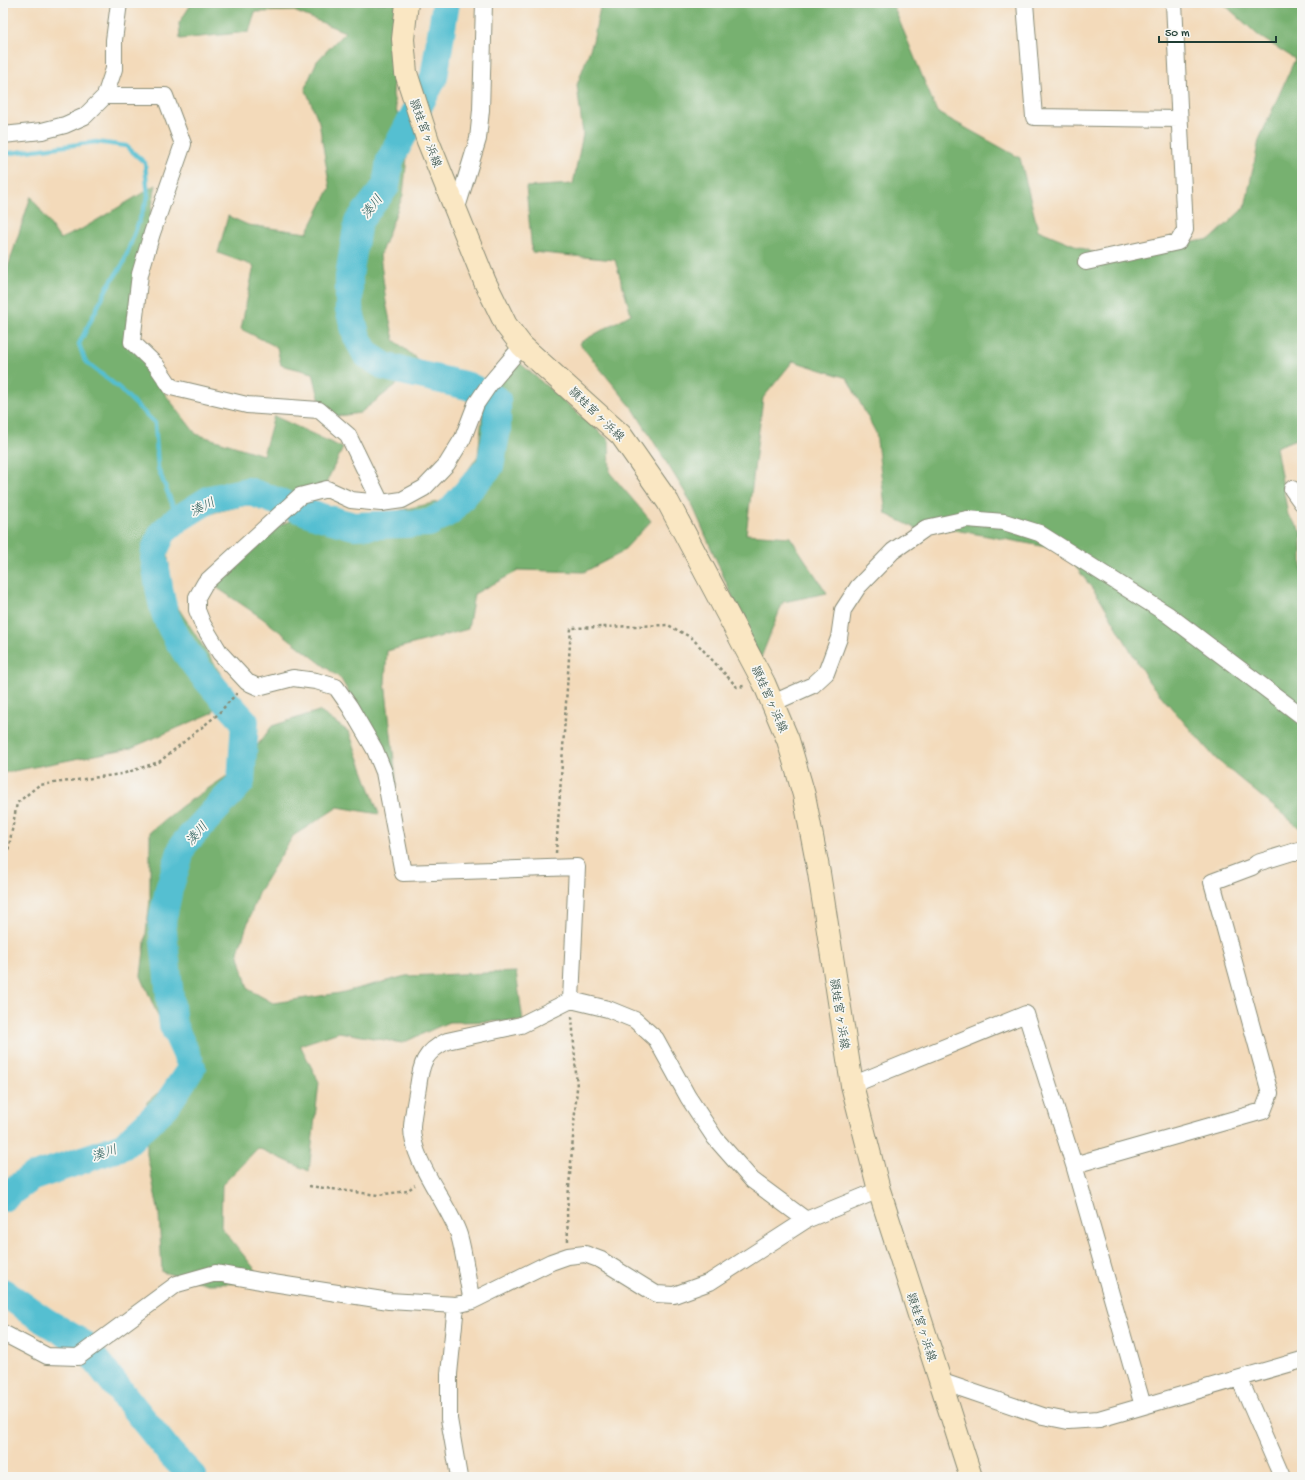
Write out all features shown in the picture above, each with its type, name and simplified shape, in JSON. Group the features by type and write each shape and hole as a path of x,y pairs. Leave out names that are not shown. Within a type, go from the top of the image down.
{"main road":[{"name":"頴娃宮ヶ浜線","path":"407,3 403,38 406,73 428,142 484,282 506,325 522,346 621,435 668,502 764,683 788,740 804,795 819,873 852,1085 879,1190 970,1477"}],"street":[{"path":"3,135 42,131 65,125 85,116 105,96 114,69 114,40 119,3"},
{"path":"456,211 478,139 481,110 484,3"},
{"path":"1025,3 1034,117 1179,119"},
{"path":"1086,262 1178,242 1186,227 1179,119 1174,3"},
{"path":"105,96 165,96 183,144 152,233 140,274 132,342 156,364 171,387 247,405 318,410 348,435 381,503"},
{"path":"522,346 489,385 476,404 463,438 447,464 424,488 402,500 381,503 351,500 326,489 300,496 206,583 197,597 197,610 203,625 220,653 247,682 258,687 293,678 316,681 336,687 350,707 375,750 384,772 403,874 577,867 571,1000"},
{"path":"1292,489 1302,503"},
{"path":"773,703 813,685 826,673 839,638 843,610 858,587 893,551 926,528 967,519 1004,522 1039,532 1167,614 1302,716"},
{"path":"1074,1165 1263,1111 1270,1093 1212,882 1264,861 1299,850 1302,853"},
{"path":"458,1477 449,1419 450,1374 464,1303 459,1235 428,1175 414,1140 412,1127 421,1066 427,1056 437,1046 447,1041 522,1025 571,1000 608,1009 635,1020 656,1039 688,1097 715,1138 752,1180 806,1220"},
{"path":"852,1085 1026,1014 1074,1165 1144,1406"},
{"path":"3,1333 47,1356 78,1357 177,1284 216,1273 389,1301 464,1303 551,1262 568,1256 585,1254 601,1260 656,1294 674,1295 710,1282 806,1220 879,1190"},
{"path":"940,1381 1043,1416 1068,1421 1099,1419 1240,1380 1302,1360"},
{"path":"1240,1380 1282,1477"}],"path":[{"path":"555,868 571,628 668,625 692,638 737,687 764,683"},
{"path":"3,879 17,803 39,785 122,774 159,762 216,715 234,696"},
{"path":"568,1256 567,1212 577,1088 571,1000"},
{"path":"309,1186 378,1195 407,1191 428,1175"}],"green space":[{"path":"192,3 398,3 393,95 407,157 403,195 380,255 386,302 394,340 423,364 360,413 324,418 313,373 281,365 277,347 241,329 254,266 218,253 228,216 248,225 307,233 330,188 319,122 305,88 317,61 345,32 294,11 255,12 249,32 180,39 179,23"},
{"path":"601,3 892,3 937,112 1020,158 1038,230 1104,257 1211,239 1245,207 1259,140 1295,59 1259,36 1225,5 1225,3 1302,3 1302,437 1276,447 1288,515 1302,532 1302,830 1216,759 1149,682 1101,600 1063,550 955,530 919,530 886,514 876,433 847,378 793,361 763,398 746,534 790,537 827,593 783,602 760,660 691,502 634,410 579,343 631,314 615,260 532,252 526,187 573,184 583,134 577,85 593,41"},
{"path":"156,185 129,324 165,394 196,434 263,455 274,416 343,448 324,487 216,512 165,531 173,600 228,685 212,713 131,748 3,773 3,386 6,385 3,377 3,274 8,267 31,196 60,239 82,229"},
{"path":"507,352 609,440 610,473 651,521 621,553 584,572 520,570 474,594 468,629 387,651 385,682 397,786 375,739 341,679 262,618 213,585 269,530 313,511 383,514 447,500 478,456 484,399"},
{"path":"319,711 349,732 379,814 338,807 293,836 258,893 238,952 248,989 273,1003 340,993 406,976 516,972 523,1021 449,1022 402,1043 339,1032 300,1045 319,1082 309,1171 258,1148 222,1185 221,1227 266,1283 208,1284 162,1272 159,1214 147,1154 147,1102 182,1073 141,976 150,900 150,832 182,806 242,766 272,726"}],"waterway":[{"name":"湊川","path":"3,1198 30,1178 123,1146 166,1106 192,1067 173,1025 162,922 169,889 183,845 241,782 245,722 211,685 190,659 166,616 160,594 154,558 155,549 163,532 178,519 210,499 248,491 321,517 354,526 429,523 449,512 490,466 497,430 497,400 468,386 386,367 366,354 357,337 349,309 349,276 358,222 386,186 390,160 434,77 446,3"},
{"path":"3,154 96,142 126,146 145,163 148,197 123,264 108,286 79,344 85,361 119,388 155,423 158,468 178,519"},
{"name":"湊川","path":"3,1292 45,1321 82,1343 170,1453 193,1477"}]}
